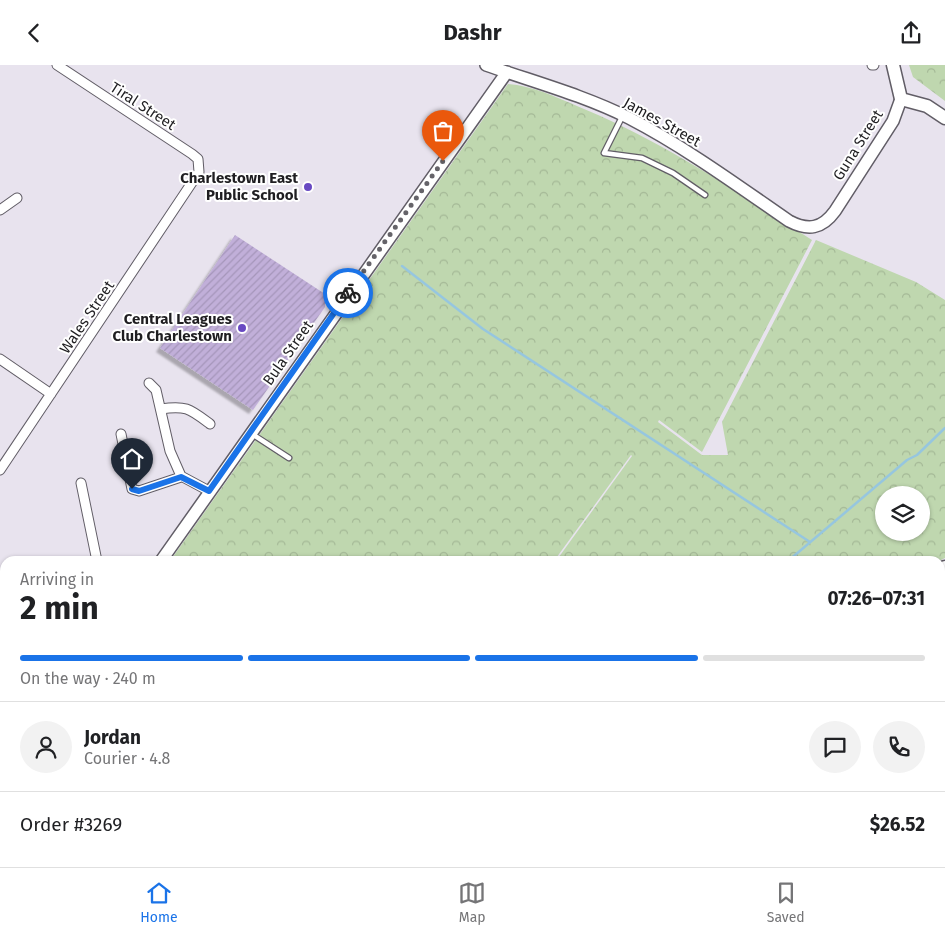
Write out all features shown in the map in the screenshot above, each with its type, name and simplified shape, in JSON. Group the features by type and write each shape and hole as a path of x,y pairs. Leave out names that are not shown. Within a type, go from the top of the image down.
{"main road":[{"name":"Guna Street","path":"893,65 901,99"},
{"path":"901,99 926,106 945,118"}],"street":[{"name":"Tiral Street","path":"57,65 192,154 200,165 196,179"},
{"name":"James Street","path":"486,65 509,68 623,115 681,148 789,221 800,227 812,228"},
{"name":"Bula Street","path":"164,556 509,68"},
{"name":"Guna Street","path":"812,228 824,224 835,211 893,121 901,99"},
{"name":"Wales Street","path":"0,470 196,179"},
{"path":"0,210 17,198"},
{"path":"0,359 51,394"},
{"path":"149,383 156,390 170,451 181,477 209,491"},
{"path":"161,409 182,406 210,424"},
{"path":"121,434 132,489 139,491 181,477"},
{"path":"81,483 96,556"}],"lane":[{"path":"623,115 604,153 642,158 672,173 705,195"},
{"path":"251,433 289,458"}],"green space":[{"path":"909,65 945,65 945,101 913,77"},
{"path":"508,84 535,89 552,95 638,134 698,167 812,240 702,452 659,420 658,422 702,455 728,455 722,422 816,240 916,282 945,300 945,556 560,556 632,456 558,556 174,556"}],"building":[{"name":"Central Leagues Club Charlestown","path":"235,235 325,294 325,307 253,410 160,348"}],"waterway":[{"path":"402,266 483,329 810,542"},
{"path":"794,556 907,460 917,455 945,428"}],"way so far":[{"path":"348,293 443,161"}],"place":[{"name":"Charlestown East Public School","path":"308,187"},
{"name":"Central Leagues Club Charlestown","path":"242,328"}],"route":[{"path":"132,489 139,491 181,477 209,491 348,293"}]}
